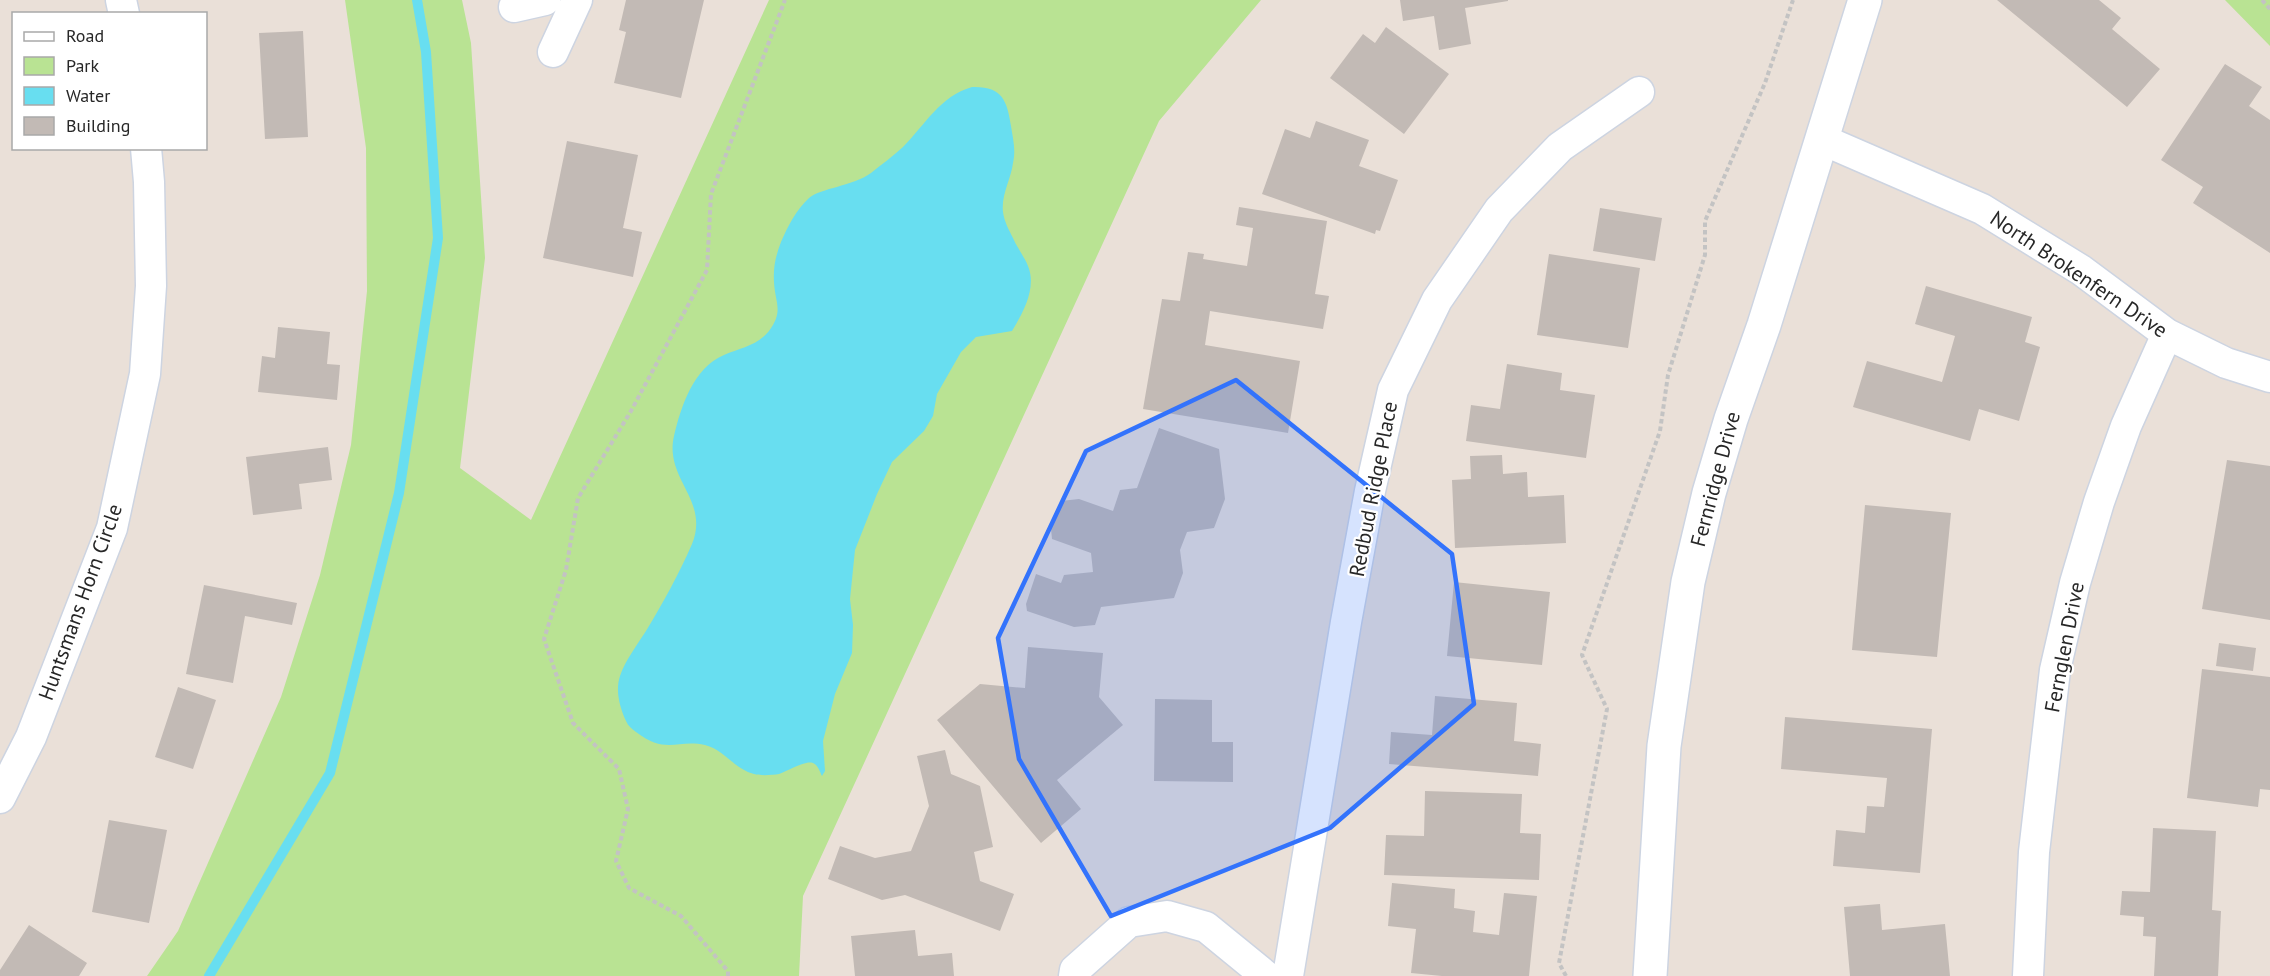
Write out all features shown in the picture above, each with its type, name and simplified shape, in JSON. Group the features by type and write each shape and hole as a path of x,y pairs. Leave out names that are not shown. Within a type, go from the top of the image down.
{"street":[{"path":"514,7 545,0"},
{"path":"553,51 577,0"},
{"name":"Fernridge Drive","path":"1650,976 1664,746 1688,582 1709,493 1731,419 1764,325 1866,0"},
{"name":"Redbud Ridge Place","path":"1288,976 1346,622 1370,491 1393,390 1437,300 1499,210 1560,147 1639,92"},
{"name":"North Brokenfern Drive","path":"1823,140 1982,209 2081,270 2167,334 2226,363 2270,378"},
{"name":"Huntsmans Horn Circle","path":"0,798 31,737 112,528 145,374 151,286 146,150"},
{"name":"Fernglen Drive","path":"2028,976 2034,852 2055,670 2075,583 2099,502 2126,426 2167,334"},
{"path":"1074,976 1075,970 1129,922 1167,916 1206,927 1266,976"}],"path":[{"path":"728,976 728,971 681,916 629,888 616,861 628,809 619,769 573,723 544,639 566,570 578,498 631,411 707,270 711,194 785,0"},
{"path":"1566,976 1559,963 1607,709 1582,656 1660,431 1668,375 1705,255 1705,221 1765,83 1793,0"},
{"path":"2262,0 2270,9"}],"highlighted area":[{"path":"1236,380 1452,554 1474,704 1330,828 1111,916 1019,759 998,638 1086,451"}],"green space":[{"path":"345,0 462,0 471,43 485,258 460,468 531,520 769,0 1261,0 1159,121 803,896 799,976 147,976 178,931 281,697 320,575 351,445 367,291 366,148"},
{"path":"2225,0 2270,0 2270,46"}],"water":[{"path":"972,87 982,87 996,92 1005,102 1007,109 1014,154 1003,199 1003,212 1008,229 1028,266 1030,291 1028,300 1012,331 976,337 961,352 937,394 933,416 924,431 892,462 877,494 855,550 850,599 853,625 852,653 835,694 823,741 825,771 822,776 816,765 810,762 779,774 757,775 747,772 712,747 695,744 664,745 646,739 627,723 622,711 618,688 622,670 676,577 692,544 696,528 692,502 675,465 673,451 677,425 690,390 696,379 713,361 759,340 774,324 777,312 774,277 776,256 790,224 804,203 814,195 871,173 903,147 942,104 961,91"}],"building":[{"path":"626,0 704,0 681,98 614,83 626,32 619,30"},
{"path":"1400,0 1508,1 1465,8 1471,44 1439,50 1434,16 1403,21"},
{"path":"1997,0 2099,0 2121,18 2112,29 2160,69 2127,107"},
{"path":"1386,27 1449,74 1404,134 1330,78 1363,34 1375,43"},
{"path":"303,31 308,137 265,139 259,33"},
{"path":"2225,64 2262,87 2249,106 2270,120 2270,253 2193,203 2203,187 2161,160"},
{"path":"1316,121 1369,140 1359,166 1398,180 1380,231 1376,230 1375,234 1262,194 1285,129 1310,138"},
{"path":"567,141 638,155 623,228 642,232 633,277 543,258"},
{"path":"1239,207 1327,221 1315,294 1329,296 1323,329 1210,311 1205,345 1300,361 1288,433 1143,409 1162,299 1180,301 1188,252 1204,254 1203,259 1247,266 1253,228 1236,225"},
{"path":"1600,208 1662,218 1655,261 1593,251"},
{"path":"1549,254 1640,268 1628,348 1537,335"},
{"path":"1926,286 2032,317 2025,342 2040,347 2019,421 1979,409 1970,441 1853,407 1867,361 1942,382 1955,336 1915,324"},
{"path":"278,327 330,332 327,364 340,365 337,400 258,392 262,356 275,358"},
{"path":"1507,364 1562,373 1560,390 1595,395 1586,458 1466,441 1471,405 1500,409"},
{"path":"1159,428 1219,449 1225,499 1214,528 1187,532 1180,550 1183,573 1174,598 1101,607 1095,625 1074,627 1027,611 1026,604 1036,574 1061,583 1064,575 1093,572 1091,553 1052,539 1051,529 1061,501 1079,499 1113,511 1120,490 1137,488"},
{"path":"328,447 332,480 299,484 302,509 253,515 246,457"},
{"path":"1502,455 1503,474 1527,472 1528,497 1564,495 1566,543 1455,548 1452,480 1471,479 1470,456"},
{"path":"2227,460 2270,466 2270,620 2202,609"},
{"path":"1865,505 1951,513 1937,657 1852,650"},
{"path":"1454,582 1550,592 1542,665 1447,656"},
{"path":"204,585 297,603 292,625 245,616 233,683 186,674"},
{"path":"2219,643 2256,648 2253,671 2216,666"},
{"path":"1028,647 1103,653 1099,697 1123,725 1057,780 1081,809 1041,843 937,720 980,684 1025,688"},
{"path":"2202,669 2270,677 2270,790 2260,789 2258,807 2187,798"},
{"path":"178,687 216,700 193,769 155,757"},
{"path":"1435,696 1517,703 1514,741 1541,744 1538,776 1389,764 1391,732 1432,735"},
{"path":"1155,699 1212,700 1212,742 1233,742 1233,782 1154,781"},
{"path":"1785,717 1932,729 1920,873 1833,866 1836,830 1865,833 1867,806 1884,807 1887,778 1781,769"},
{"path":"945,750 951,774 980,786 993,847 974,852 980,881 1014,894 1000,931 905,895 882,900 828,879 840,846 875,858 911,851 929,806 917,756"},
{"path":"1425,791 1522,794 1520,833 1541,834 1539,880 1384,875 1386,835 1424,836"},
{"path":"109,820 167,830 149,923 92,912"},
{"path":"2153,828 2216,831 2212,910 2221,911 2218,976 2154,976 2156,937 2143,936 2144,917 2120,915 2122,891 2150,892"},
{"path":"1392,883 1455,889 1454,908 1475,911 1473,932 1499,935 1504,893 1537,896 1529,976 1442,976 1411,973 1416,929 1388,926"},
{"path":"1880,904 1882,930 1945,924 1950,976 1850,976 1844,907"},
{"path":"29,925 87,963 79,976 0,976 0,970"},
{"path":"915,930 918,956 952,953 954,976 855,976 851,936"}],"waterway":[{"path":"209,976 330,773 399,493 438,238 426,52 417,0"}]}
